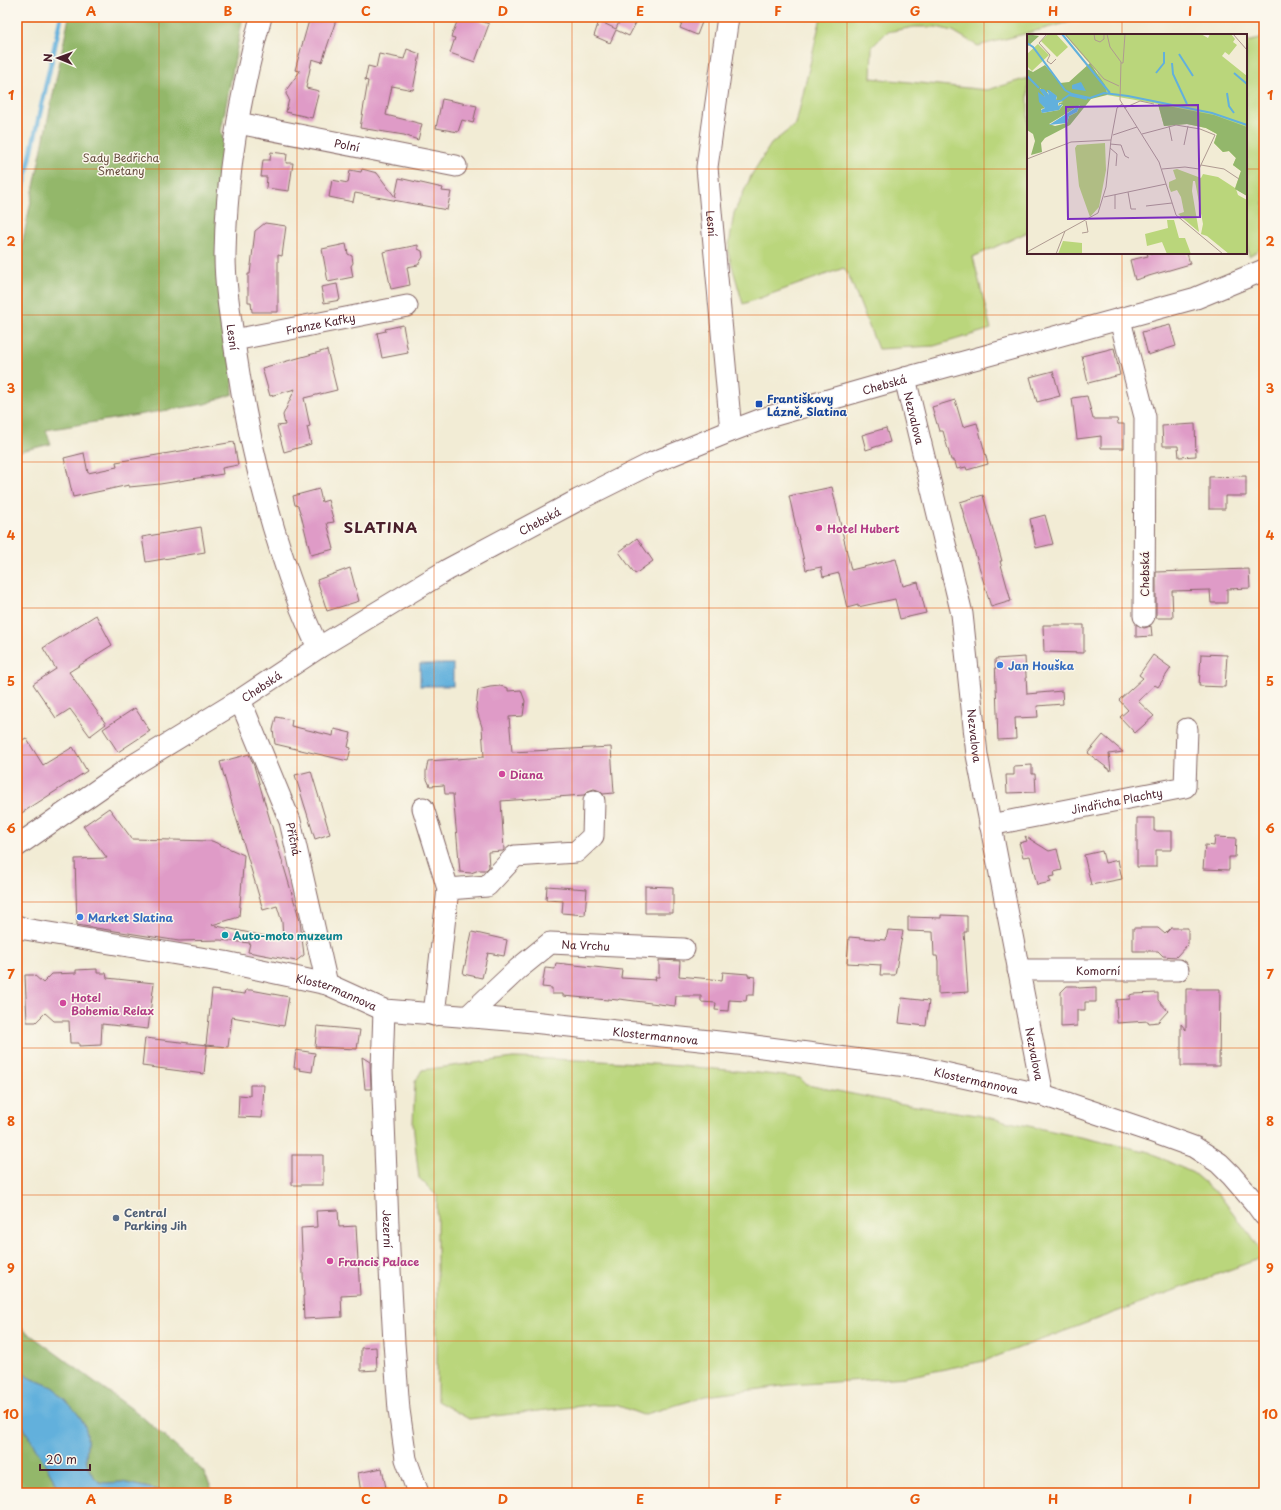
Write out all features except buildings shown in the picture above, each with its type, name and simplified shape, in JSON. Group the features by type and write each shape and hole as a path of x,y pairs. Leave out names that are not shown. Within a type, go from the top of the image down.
{"street":[{"name":"Lesní","path":"262,17 238,123 231,166 227,204 225,255 227,293 242,398 256,465 276,535 298,602 318,648"},
{"name":"Lesní","path":"728,17 707,167 731,431"},
{"name":"Polní","path":"238,123 456,166"},
{"name":"Chebská","path":"17,846 132,766 240,700 318,648 447,570 652,463 765,418 1196,298 1264,270"},
{"name":"Franze Kafky","path":"234,340 407,306"},
{"name":"Chebská","path":"1120,320 1145,417 1144,616"},
{"name":"Nezvalova","path":"905,378 962,614 977,755 1043,1095"},
{"name":"Příčná","path":"240,700 290,821 327,984"},
{"name":"Jindřicha Plachty","path":"990,826 1186,787 1187,730"},
{"path":"448,889 487,886 515,856 576,852 593,836 594,801"},
{"path":"423,808 448,889 434,1015"},
{"name":"Klostermannova","path":"17,926 25,929 225,962 327,984 384,1010 523,1022 746,1045 922,1068 1043,1095 1194,1147 1219,1163 1231,1175 1264,1215"},
{"name":"Na Vrchu","path":"467,1017 518,969 550,943 684,949"},
{"name":"Komorní","path":"1018,970 1178,970"},
{"name":"Jezerní","path":"384,1010 382,1070 395,1358 399,1410 406,1459 418,1493"}],"green space":[{"name":"Sady Bedřicha Smetany","path":"69,17 243,17 221,131 227,152 233,394 205,404 46,430 51,444 17,452 17,269"},
{"path":"821,17 1089,17 978,46 953,31 936,27 914,27 887,32 872,47 871,78 987,90 1027,78 1027,232 973,257 991,329 934,346 878,349 849,276 844,268 743,304 728,252 734,213 752,174 771,144 796,124"},
{"path":"1264,38 1264,247 1249,256 1247,247 1247,42"},
{"path":"513,1058 656,1064 800,1078 807,1085 903,1104 977,1115 1150,1152 1193,1173 1220,1196 1251,1236 1264,1257 984,1361 906,1377 790,1385 706,1396 643,1415 616,1405 590,1405 469,1419 437,1401 437,1196 419,1178 413,1123 415,1082 422,1070"},
{"path":"17,1325 139,1414 203,1471 214,1493 172,1493 122,1482 99,1482 92,1474 87,1461 87,1440 82,1420 56,1390 28,1377 17,1367"},
{"path":"17,1416 62,1493 17,1493"}],"water":[{"path":"420,664 453,664 453,686 420,686"},
{"path":"17,1367 28,1377 56,1390 79,1416 87,1432 86,1460 88,1467 99,1482 122,1482 172,1493 62,1493 17,1416"}],"waterway":[{"path":"17,217 61,17"}],"place":[{"name":"Františkovy Lázně, Slatina","path":"759,404"},
{"name":"Hotel Hubert","path":"819,528"},
{"name":"Jan Houška","path":"1000,665"},
{"name":"Diana","path":"502,774"},
{"name":"Market Slatina","path":"80,917"},
{"name":"Auto-moto muzeum","path":"225,935"},
{"name":"Hotel Bohemia Relax","path":"63,1003"},
{"name":"Central Parking Jih","path":"116,1218"},
{"name":"Francis Palace","path":"330,1261"}],"district":[{"name":"SLATINA","path":"381,526"}]}
